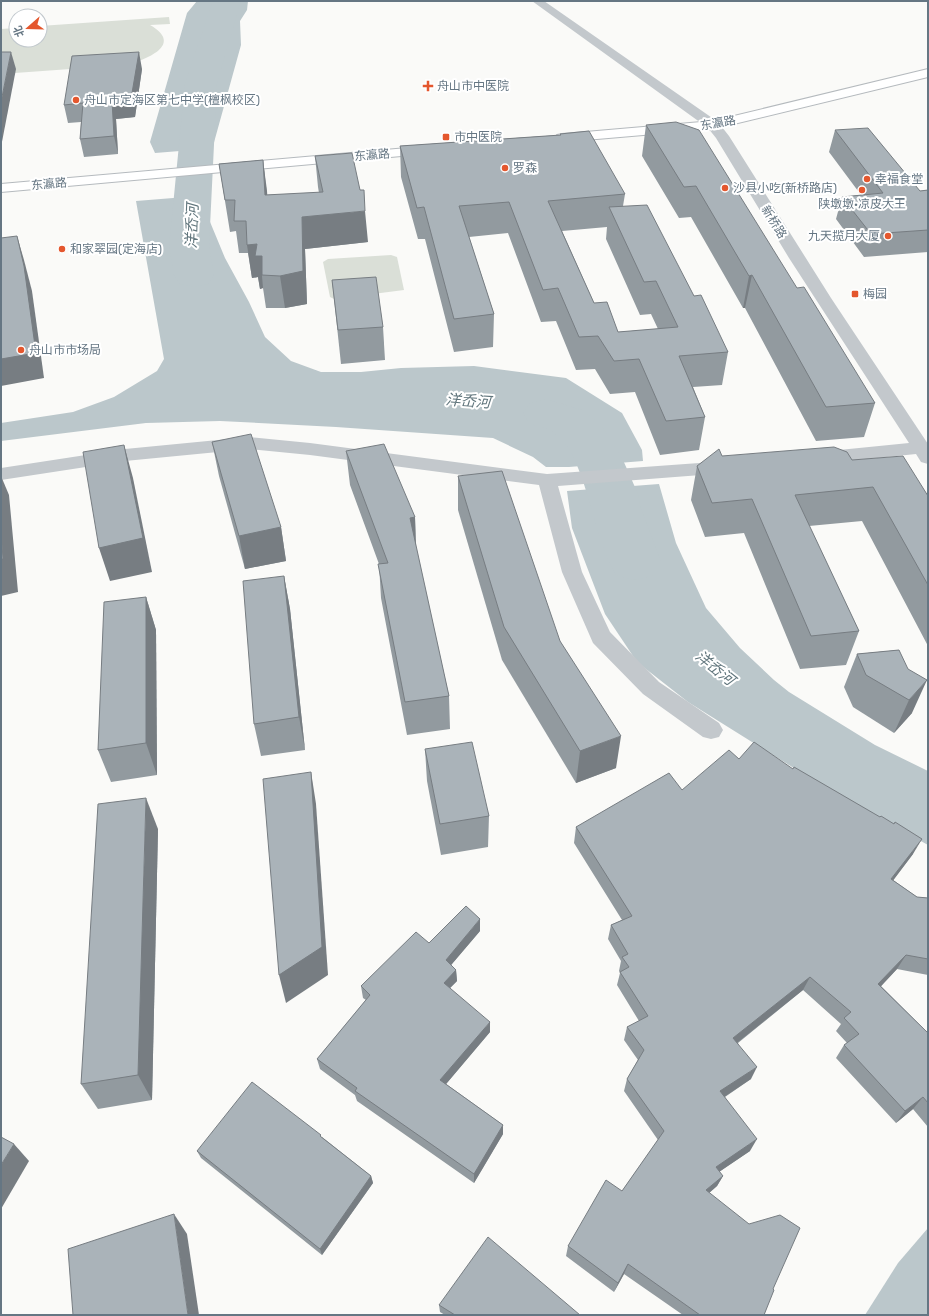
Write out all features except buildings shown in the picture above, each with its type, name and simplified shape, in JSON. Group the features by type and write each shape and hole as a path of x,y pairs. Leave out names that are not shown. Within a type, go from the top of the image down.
{"main road":[{"name":"东瀛路","path":"552,145 724,131 928,73"},
{"name":"东瀛路","path":"1,188 126,181 438,155"},
{"name":"东瀛路","path":"1,197 126,181"}],"street":[{"name":"新桥路","path":"537,1 724,131 780,232 925,453"},
{"path":"1,474 125,455 249,443 310,449 547,480 645,474 748,464"},
{"path":"803,459 925,453"},
{"path":"547,480 572,572 601,637 651,688 711,730"}],"shaded area":[{"path":"169,17 170,24 150,25 160,32 164,39 163,45 158,51 134,63 126,65 1,74 1,29 8,29 8,48 48,48 48,25"},
{"path":"391,255 397,257 404,290 334,299 330,297 323,262 328,259"}],"water":[{"path":"197,1 248,1 247,10 240,21 241,45 213,146 205,149 155,153 150,142 187,13"},
{"path":"198,196 225,258 249,302 265,337 291,361 321,372 361,372 401,368 474,366 566,378 622,413 642,450 643,461 569,467 546,467 533,457 493,438 336,427 220,421 146,423 1,441 1,423 73,412 114,397 157,371 164,359 136,201"},
{"path":"659,484 676,543 706,608 740,648 789,692 875,745 928,771 928,845 829,790 688,702 637,662 605,614 572,528 567,491"},
{"path":"928,1228 928,1315 865,1315 898,1263"}],"waterway":[{"name":"洋岙河","path":"194,275 189,247 201,83 227,1"},
{"name":"洋岙河","path":"546,413 566,420 585,436 599,460 613,494 615,506 635,562"}],"place":[{"name":"舟山市中医院","path":"428,86"},
{"name":"舟山市定海区第七中学(檀枫校区)","path":"76,100"},
{"name":"市中医院","path":"446,137"},
{"name":"罗森","path":"505,168"},
{"name":"幸福食堂","path":"867,179"},
{"name":"沙县小吃(新桥路店)","path":"725,188"},
{"name":"陕墩墩·凉皮大王","path":"862,190"},
{"name":"九天揽月大厦","path":"888,236"},
{"name":"和家翠园(定海店)","path":"62,249"},
{"name":"梅园","path":"855,294"},
{"name":"舟山市市场局","path":"21,350"}]}
